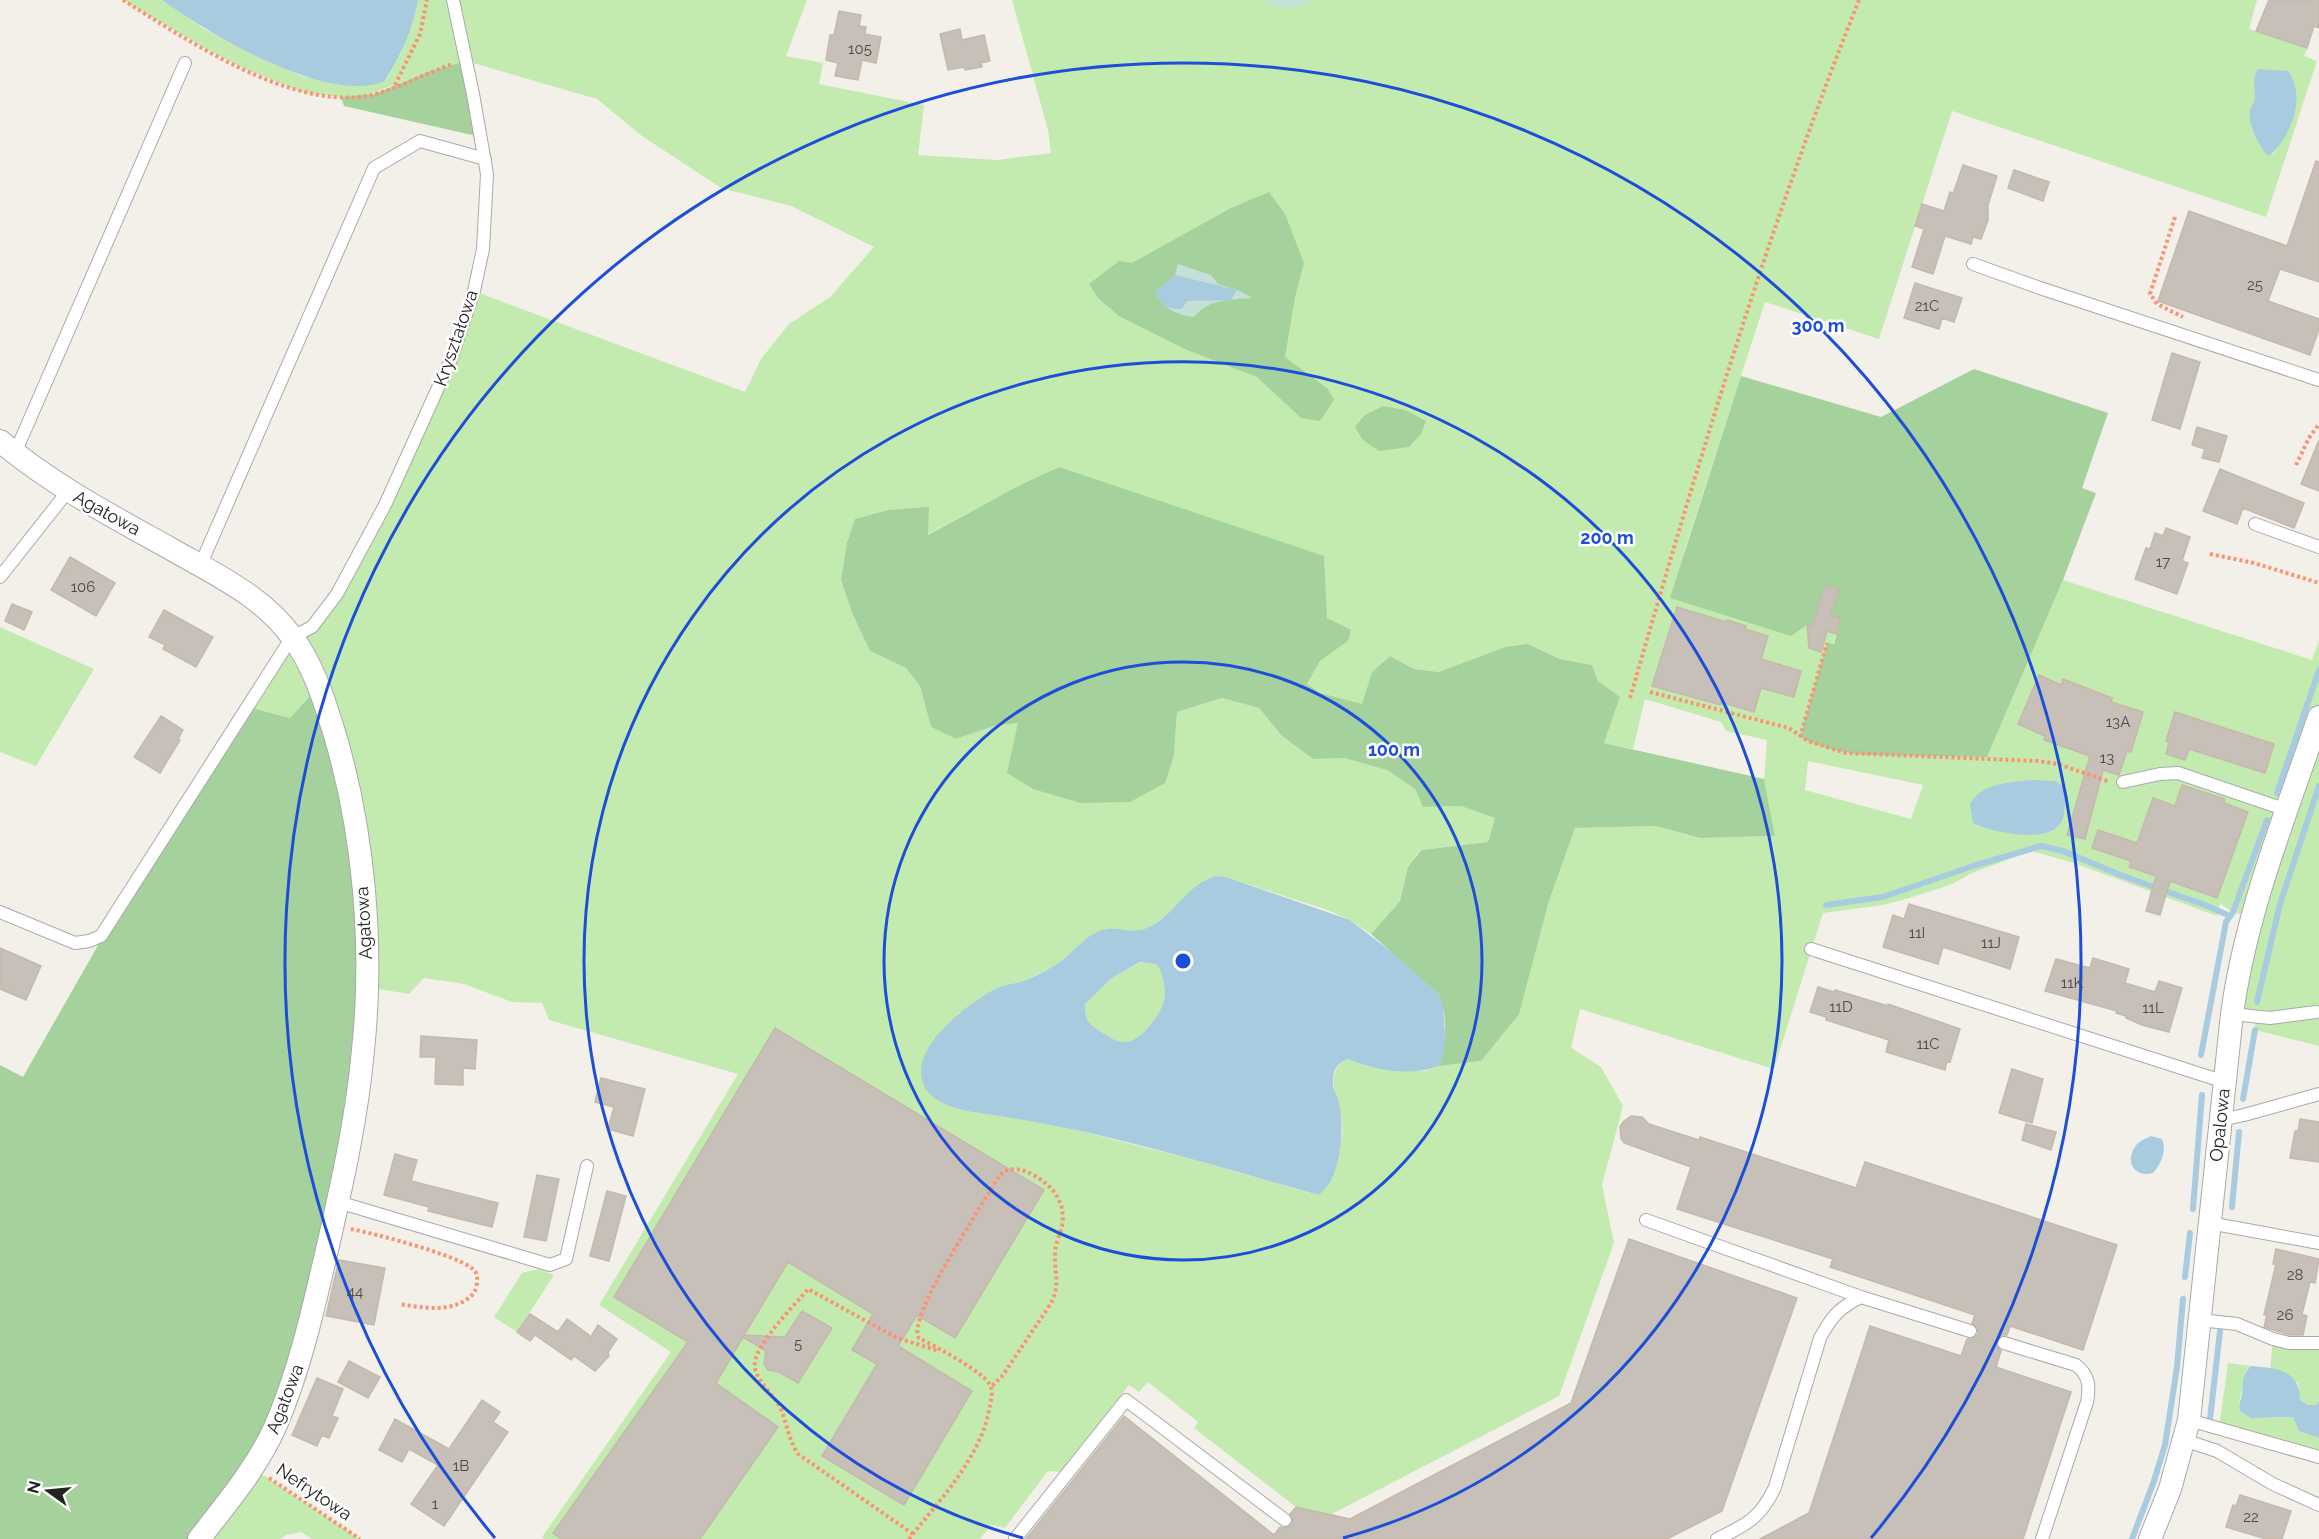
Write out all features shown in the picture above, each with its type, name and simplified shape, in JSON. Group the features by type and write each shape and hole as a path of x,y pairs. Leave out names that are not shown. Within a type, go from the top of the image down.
{"street":[{"name":"Agatowa","path":"7,447 68,491 200,566 260,604 273,615 306,658 343,762 361,866 367,975 364,1047 338,1202 309,1329 293,1382 275,1426 253,1468 199,1539"},
{"name":"Opalowa","path":"2150,1539 2170,1489 2186,1430 2232,1014 2243,949 2263,879 2319,717"}],"lane":[{"name":"Kryształowa","path":"292,637 312,627 337,594 386,505 451,359 474,291 483,249 487,206 485,159 453,0"},
{"path":"7,447 185,63"},
{"path":"200,566 374,168 420,141 485,159"},
{"path":"1973,264 2319,380"},
{"path":"0,577 68,491"},
{"path":"2255,524 2319,547"},
{"path":"0,912 75,943 101,936 292,637"},
{"path":"2123,782 2160,774 2178,773 2287,810"},
{"path":"1811,949 2225,1082"},
{"path":"2232,1014 2270,1017 2316,1012"},
{"path":"2221,1120 2319,1094"},
{"path":"338,1202 550,1265 566,1258 587,1166"},
{"path":"1646,1220 1861,1297 1970,1331"},
{"path":"2210,1223 2319,1243"},
{"path":"1717,1539 1744,1526 1767,1504 1820,1338 1828,1322 1841,1307 1861,1297"},
{"path":"2199,1320 2237,1324 2289,1343 2319,1343"},
{"path":"2004,1343 2076,1365 2084,1371 2088,1380 2087,1402 2042,1539"},
{"path":"1015,1539 1126,1400 1285,1520"},
{"path":"2186,1430 2319,1457"},
{"path":"2186,1430 2273,1484 2319,1505"}],"path":[{"path":"123,0 206,49 264,78 302,92 341,97 365,96 430,71 466,61"},
{"path":"395,86 420,34 427,0"},
{"path":"1630,698 1695,472 1749,306 1829,75 1859,0"},
{"path":"2175,217 2150,294 2157,304 2189,320"},
{"path":"2296,465 2309,438 2319,424"},
{"path":"2210,554 2254,563 2319,583"},
{"path":"1800,737 1827,643"},
{"path":"1650,692 1789,728 1800,737 1823,747 1846,753 2038,761 2058,764 2112,782 2123,782"},
{"path":"909,1539 973,1455 990,1410 991,1387 1003,1375 1057,1291 1055,1253 1062,1225 1062,1210 1053,1189 1027,1172 1008,1170 998,1178 937,1279 918,1322 917,1335 980,1374 991,1387"},
{"path":"332,1226 389,1238 444,1256 475,1271 477,1287 474,1293 457,1306 440,1308 399,1304"},
{"path":"913,1534 798,1454 793,1447 784,1415 777,1401 759,1377 755,1362 766,1340 808,1289 897,1338 944,1353"},
{"name":"Nefrytowa","path":"253,1468 360,1539"}],"green space":[{"path":"123,0 162,0 204,29 301,76 325,81 386,81 406,42 418,0 807,0 786,56 823,63 819,84 924,105 918,155 997,160 1051,153 1048,130 1012,0 2257,0 2249,29 2307,48 2304,56 2317,61 2266,217 1952,111 1879,339 1765,302 1684,552 1817,611 1840,618 1833,644 1827,643 1800,737 1864,755 1987,757 2063,580 2312,660 2319,641 2319,1046 2255,1030 2255,1017 2232,1014 2251,917 2233,912 2220,904 2217,916 2074,863 2031,851 1972,873 1950,885 1906,899 1883,905 1823,913 1774,1069 1580,1009 1571,1048 1601,1067 1623,1106 1602,1185 1614,1243 1559,1396 1330,1515 1296,1507 1194,1428 1198,1422 1148,1382 1139,1392 1129,1385 1061,1472 1048,1471 1005,1528 991,1525 980,1539 544,1539 542,1537 671,1352 599,1305 738,1074 549,1020 542,1003 512,1002 464,984 424,978 409,994 366,987 318,687 290,718 248,707 292,637 312,627 385,505 474,291 745,392 761,359 789,324 830,297 874,247 791,206 721,188 642,136 597,99 466,61 430,71 365,96 341,97 302,92 241,67","holes":["2288,71 2293,81 2292,123 2273,154 2265,152 2253,127 2255,76","1059,467 1327,618 1348,641 1320,661 1307,684 1320,693 1362,705 1372,672 1390,656 1414,669 1439,672 1528,644 1560,659 1592,665 1598,681 1620,697 1604,743 1633,749 1645,699 1721,722 1726,731 1767,740 1764,779 1775,836 1700,838 1656,826 1575,828 1548,904 1481,1061 1439,1066 1425,1071 1366,1066 1347,1059 1338,1066 1334,1074 1334,1084 1341,1115 1342,1135 1335,1157 1317,1195 1191,1159 1044,1122 968,1111 933,1040 958,1014 999,987 1026,980 1055,966 1084,941 1107,929 1137,931 1148,928 1164,917 1197,886 1226,877 1327,910 1350,920 1371,934 1400,901 1408,867 1420,850 1488,842 1495,818 1461,806 1423,807 1415,789 1387,770 1344,758 1313,759 1282,736 1259,708 1222,698 1177,712 1174,755 1018,723 994,726 956,739 931,727 920,686 906,668 870,651 852,613 841,580 929,507 927,535 1018,486","1808,761 1923,785 1911,819 1805,790"]},
{"path":"466,61 481,137 344,106 341,97 374,94 430,71"},
{"path":"1269,192 1285,214 1304,263 1295,297 1285,357 1328,389 1334,400 1320,421 1301,418 1257,377 1187,350 1119,316 1098,298 1089,284 1119,261 1132,263 1231,208"},
{"path":"1974,369 2108,413 2082,488 2096,493 2063,580 1987,757 1864,755 1831,749 1808,741 1800,737 1827,643 1834,644 1840,618 1817,612 1812,627 1807,625 1791,636 1670,598 1741,376 1881,417"},
{"path":"1383,406 1405,410 1426,421 1421,434 1409,447 1379,451 1363,440 1355,427 1365,415"},
{"path":"1059,467 1324,556 1327,618 1351,630 1348,641 1320,661 1307,684 1320,693 1362,704 1372,672 1390,656 1414,669 1439,672 1506,647 1528,644 1560,659 1592,665 1598,681 1620,697 1604,743 1764,779 1775,836 1700,838 1656,826 1575,828 1548,904 1519,1014 1481,1061 1439,1066 1445,1030 1444,1013 1439,995 1371,934 1400,901 1408,867 1421,850 1488,842 1495,818 1461,806 1423,807 1415,789 1387,770 1344,758 1313,759 1282,736 1259,708 1222,698 1177,712 1174,755 1165,783 1130,802 1081,803 1033,789 1007,773 1018,723 994,726 956,739 931,727 920,686 906,668 870,651 852,613 841,580 847,543 855,519 889,510 929,507 928,535 1018,486"},
{"path":"0,627 94,669 36,766 0,752"},
{"path":"318,687 354,814 364,1047 293,1382 199,1539 0,1539 0,1065 23,1077 109,926 248,707 290,718"},
{"path":"1141,962 1156,964 1163,981 1164,1000 1154,1020 1143,1033 1130,1041 1118,1041 1091,1025 1087,1019 1085,1004 1112,978"},
{"path":"539,1269 554,1275 517,1332 494,1317 522,1273"},
{"path":"2273,1339 2319,1343 2319,1401 2316,1405 2308,1405 2300,1400 2298,1383 2270,1369"},
{"path":"2228,1363 2251,1366 2246,1371 2239,1403 2267,1418 2293,1417 2299,1431 2319,1438 2319,1457 2219,1428"},
{"path":"253,1468 360,1539 312,1539 301,1532 286,1535 281,1539 199,1539"}],"shaded area":[{"path":"162,0 418,0 406,42 385,81 361,86 333,84 270,62 208,30"},
{"path":"1261,0 1305,0 1309,5 1285,8"},
{"path":"2259,69 2288,71 2294,81 2296,92 2294,116 2290,127 2278,147 2270,155 2267,155 2261,146 2250,121 2250,110 2255,98 2254,78"},
{"path":"1178,264 1211,275 1218,284 1253,298 1213,303 1194,317 1176,313 1162,303 1155,292 1175,275"},
{"path":"1175,275 1237,290 1231,300 1187,301 1182,309 1172,309 1163,303 1155,292"},
{"path":"2033,780 2055,781 2064,787 2066,799 2063,818 2053,830 2031,835 2005,833 1973,823 1970,804 1975,797 1998,785"},
{"path":"1215,876 1226,877 1350,920 1394,954 1439,995 1443,1006 1444,1051 1439,1066 1404,1072 1380,1069 1347,1059 1336,1068 1333,1084 1341,1114 1341,1140 1332,1179 1318,1195 1116,1139 954,1108 929,1093 924,1086 921,1071 924,1056 944,1028 971,1004 997,988 1038,975 1059,963 1084,940 1099,931 1147,928 1167,914 1195,887","holes":["1140,962 1156,964 1163,981 1164,1000 1154,1020 1143,1033 1130,1041 1121,1042 1091,1025 1087,1019 1085,1004 1112,978"]},
{"path":"2151,1136 2162,1139 2164,1148 2162,1157 2153,1173 2141,1173 2131,1164 2132,1153 2138,1143"},
{"path":"2251,1366 2285,1372 2296,1382 2300,1400 2308,1405 2316,1405 2319,1401 2319,1438 2299,1431 2293,1417 2251,1418 2241,1412 2244,1379"}],"building":[{"path":"2269,0 2319,0 2319,28 2314,26 2307,48 2256,31"},
{"path":"839,11 861,15 859,26 866,27 865,34 881,37 876,63 862,60 858,80 835,76 838,63 826,60 830,35 834,35"},
{"path":"960,29 962,40 984,35 990,61 981,63 982,67 948,70 940,34"},
{"path":"2316,161 2319,162 2319,282 2280,269 2268,301 2319,319 2319,329 2310,355 2158,301 2189,211 2287,246"},
{"path":"1963,165 1997,176 1988,205 1988,220 1981,239 1973,237 1971,244 1945,236 1933,274 1912,267 1924,229 1915,226 1922,204 1944,211 1950,192 1953,194"},
{"path":"2014,170 2049,182 2043,201 2008,188"},
{"path":"1915,283 1962,298 1954,322 1942,318 1939,329 1904,318"},
{"path":"2172,353 2200,362 2180,429 2152,420"},
{"path":"2197,427 2227,436 2219,462 2202,458 2205,449 2192,445"},
{"path":"2319,440 2319,491 2301,484"},
{"path":"2220,469 2304,503 2294,528 2243,508 2237,524 2203,511"},
{"path":"2166,528 2190,537 2182,561 2188,563 2177,594 2135,579 2146,548 2150,549 2155,533 2163,536"},
{"path":"70,557 115,583 96,616 51,590"},
{"path":"1825,585 1839,589 1831,616 1840,618 1836,634 1827,631 1821,652 1809,648 1807,625 1812,627"},
{"path":"12,604 32,612 24,630 5,621"},
{"path":"1677,607 1746,626 1745,629 1768,636 1761,659 1801,671 1794,697 1761,688 1754,712 1652,686"},
{"path":"164,610 213,637 196,667 163,649 165,645 149,637"},
{"path":"2039,675 2061,685 2063,679 2112,698 2111,702 2143,712 2131,752 2127,751 2119,775 2103,770 2085,839 2067,835 2090,756 2044,740 2045,736 2018,724"},
{"path":"2175,712 2274,744 2265,773 2189,749 2185,760 2166,754 2169,742 2166,741"},
{"path":"161,716 183,730 178,739 180,740 160,773 134,757"},
{"path":"2182,785 2225,799 2224,803 2248,812 2217,898 2170,881 2160,915 2146,911 2156,876 2129,867 2131,861 2092,848 2098,830 2137,843 2153,798 2175,806"},
{"path":"1909,904 2019,937 2010,969 1943,947 1938,964 1883,947 1893,915 1904,919"},
{"path":"0,948 41,966 26,1000 0,989"},
{"path":"2093,958 2129,969 2125,983 2155,992 2159,981 2182,988 2169,1032 2142,1025 2116,1013 2117,1011 2045,991 2056,959 2090,968"},
{"path":"1818,987 1888,1006 1888,1004 1960,1029 1950,1062 1947,1061 1945,1070 1886,1052 1889,1040 1826,1020 1826,1017 1810,1012"},
{"path":"775,1028 1044,1190 955,1338 917,1315 898,1346 972,1391 904,1505 822,1456 877,1364 852,1350 873,1314 788,1262 744,1335 785,1337 802,1311 832,1328 798,1383 779,1372 768,1370 764,1364 766,1351 743,1337 716,1383 778,1427 700,1539 561,1539 553,1533 688,1342 614,1297"},
{"path":"421,1036 477,1040 475,1069 463,1068 463,1085 435,1084 436,1057 420,1057"},
{"path":"2012,1069 2043,1079 2032,1123 1999,1113"},
{"path":"601,1078 645,1089 633,1136 608,1129 614,1107 595,1102"},
{"path":"1631,1116 1642,1117 1649,1124 1699,1140 1700,1137 1856,1188 1865,1162 2117,1245 2083,1350 2010,1326 2007,1335 2002,1335 1996,1340 1996,1345 2001,1351 1996,1367 2071,1392 2023,1539 1760,1539 1809,1513 1870,1326 1961,1356 1967,1339 1972,1339 1978,1334 1978,1329 1972,1323 1975,1315 1830,1267 1833,1259 1677,1209 1691,1167 1624,1143 1620,1127"},
{"path":"2300,1119 2319,1122 2319,1162 2290,1158 2295,1131 2298,1131"},
{"path":"2026,1124 2056,1132 2051,1150 2022,1140"},
{"path":"395,1154 417,1160 411,1181 498,1203 492,1227 428,1211 429,1207 384,1195"},
{"path":"537,1175 559,1179 546,1241 524,1237"},
{"path":"607,1191 626,1196 609,1261 590,1256"},
{"path":"1629,1239 1797,1298 1722,1511 1667,1539 1026,1539 1124,1416 1274,1535 1280,1527 1285,1528 1291,1525 1293,1520 1290,1514 1296,1507 1350,1519 1571,1403"},
{"path":"2276,1249 2319,1259 2315,1283 2310,1282 2302,1314 2307,1316 2303,1335 2290,1335 2264,1327 2267,1315 2264,1315 2276,1264 2273,1264"},
{"path":"339,1260 385,1268 374,1325 326,1316"},
{"path":"530,1314 558,1332 567,1319 589,1335 589,1340 598,1325 617,1339 608,1352 609,1356 595,1371 574,1356 571,1360 535,1335 530,1341 517,1332"},
{"path":"349,1361 380,1377 368,1398 338,1382"},
{"path":"317,1378 343,1389 332,1416 338,1418 329,1438 322,1435 317,1446 292,1435"},
{"path":"482,1400 500,1412 493,1422 508,1432 444,1526 411,1504 438,1465 409,1449 402,1462 379,1450 395,1419 449,1449"},
{"path":"2240,1495 2291,1511 2282,1539 2266,1539 2226,1527 2233,1505 2236,1506"}],"waterway":[{"path":"2277,793 2319,670"},
{"path":"2257,1002 2280,904 2319,786"},
{"path":"2201,1055 2226,922 2233,912 2267,820"},
{"path":"1826,905 1883,897 1973,866 2041,846 2063,851 2230,916"},
{"path":"2243,1099 2255,1030"},
{"path":"2193,1209 2202,1095"},
{"path":"2232,1207 2239,1132"},
{"path":"2185,1277 2190,1233"},
{"path":"2132,1539 2165,1445 2177,1367 2183,1299"},
{"path":"2210,1419 2220,1331"}]}
